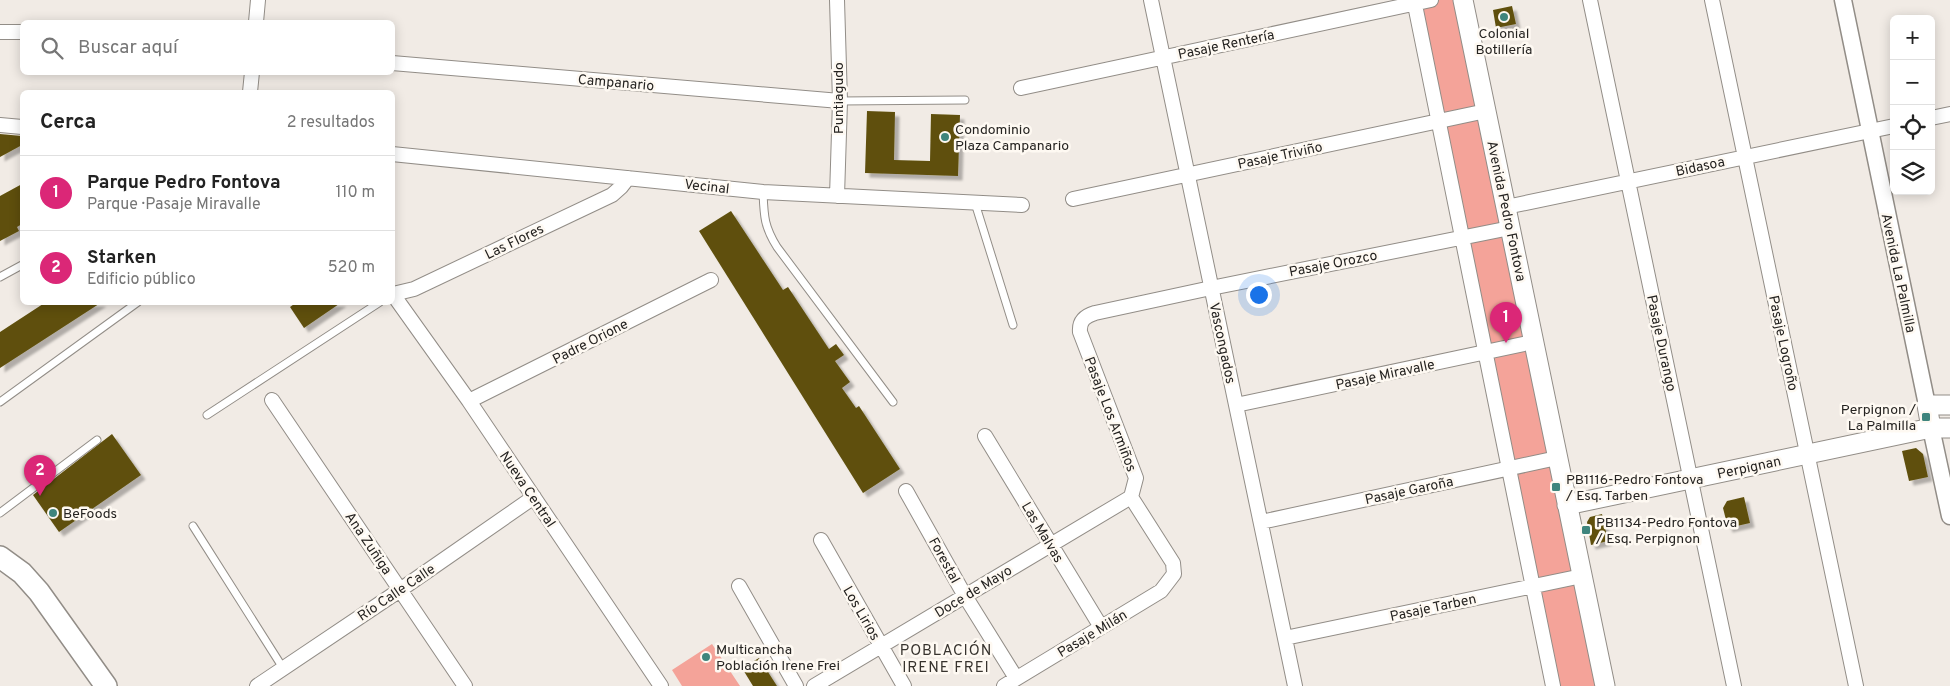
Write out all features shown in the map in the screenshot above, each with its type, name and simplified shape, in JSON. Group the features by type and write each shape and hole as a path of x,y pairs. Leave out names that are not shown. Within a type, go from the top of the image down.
{"main road":[{"name":"Avenida Pedro Fontova","path":"1463,0 1605,686"},
{"path":"1927,406 1950,406"},
{"name":"Avenida La Palmilla","path":"1927,406 1931,428"},
{"name":"Perpignan","path":"1567,506 1931,428 1950,428"},
{"path":"0,557 22,573 39,592 106,686"}],"street":[{"path":"256,20 258,0"},
{"name":"Puntiagudo","path":"837,0 840,101 837,196"},
{"name":"Vascongados","path":"1151,0 1295,686"},
{"name":"Pasaje Rentería","path":"1022,88 1414,2 1431,0"},
{"name":"Pasaje Durango","path":"1590,0 1734,686"},
{"name":"Pasaje Logroño","path":"1712,0 1856,686"},
{"name":"Avenida La Palmilla","path":"1843,0 1927,406"},
{"path":"1414,2 1553,686"},
{"path":"0,32 20,32"},
{"name":"Campanario","path":"395,63 840,101"},
{"path":"250,90 252,75"},
{"name":"Pasaje Triviño","path":"1073,199 1486,111"},
{"path":"1935,117 1950,114"},
{"path":"0,125 20,127"},
{"name":"Bidasoa","path":"1506,207 1890,127"},
{"name":"Vecinal","path":"395,154 763,192 1022,204"},
{"name":"Las Flores","path":"395,294 414,289 612,194 628,178"},
{"name":"Pasaje Orozco","path":"1080,332 1082,322 1088,315 1211,288 1510,228"},
{"name":"Padre Orione","path":"469,401 710,280"},
{"name":"Nueva Central","path":"395,297 469,401 661,686"},
{"name":"Pasaje Los Armiños","path":"1080,332 1136,478 1131,497"},
{"name":"Pasaje Miravalle","path":"1236,405 1533,342"},
{"name":"Ana Zuñiga","path":"272,400 465,686"},
{"name":"Avenida La Palmilla","path":"1931,428 1950,516"},
{"name":"Las Malvas","path":"985,436 1101,627"},
{"name":"Pasaje Garoña","path":"1261,522 1557,458"},
{"name":"Forestal","path":"906,491 965,596 1010,682"},
{"name":"Río Calle Calle","path":"257,686 534,497"},
{"name":"Doce de Mayo","path":"814,686 1131,497"},
{"name":"Pasaje Milán","path":"1010,682 1161,591 1174,574 1173,563 1131,497"},
{"name":"Los Lirios","path":"821,540 904,686"},
{"name":"Pasaje Tarben","path":"1285,638 1582,576"},
{"path":"739,586 796,686"}],"lane":[{"path":"840,101 965,100"},
{"path":"763,192 768,232 777,247 893,402"},
{"path":"975,202 1013,325"},
{"path":"0,277 20,266"},
{"path":"0,402 134,305"},
{"path":"207,415 375,305"},
{"path":"0,513 97,440"},
{"path":"193,526 283,668"}],"shaded area":[{"path":"1416,0 1457,0 1597,686 1555,686"},
{"name":"Multicancha Población Irene Frei","path":"712,644 740,686 682,686 672,670"}],"building":[{"name":"Colonial Botillería","path":"1512,6 1516,24 1496,28 1493,10"},
{"name":"Condominio Plaza Campanario","path":"867,111 895,112 894,160 930,161 931,114 960,115 958,176 865,173"},
{"path":"0,134 20,136 20,146 0,157"},
{"path":"20,185 20,225 17,227 19,231 0,241 0,196"},
{"path":"731,211 783,290 788,287 829,349 836,344 844,355 835,361 850,382 842,388 856,408 859,406 900,469 863,493 699,231"},
{"path":"41,305 97,305 0,368 0,332"},
{"path":"293,305 338,305 304,328 290,307"},
{"path":"112,434 141,475 59,532 33,495"},
{"path":"1916,448 1923,454 1928,477 1909,481 1902,451"},
{"path":"1744,497 1750,523 1728,528 1723,508 1727,501"},
{"path":"1602,514 1608,541 1591,545 1587,522 1590,517"},
{"path":"759,658 777,686 753,686 742,668"}],"place":[{"name":"Colonial Botillería","path":"1504,17"},
{"name":"Condominio Plaza Campanario","path":"945,137"},
{"name":"Parque Pedro Fontova","path":"1506,343"},
{"name":"Perpignon / La Palmilla","path":"1926,417"},
{"name":"PB1116-Pedro Fontova / Esq. Tarben","path":"1556,487"},
{"name":"Starken","path":"40,496"},
{"name":"BeFoods","path":"53,513"},
{"name":"PB1134-Pedro Fontova / Esq. Perpignon","path":"1586,530"},
{"name":"Multicancha Población Irene Frei","path":"706,657"}],"district":[{"name":"POBLACIÓN IRENE FREI","path":"946,658"}]}
